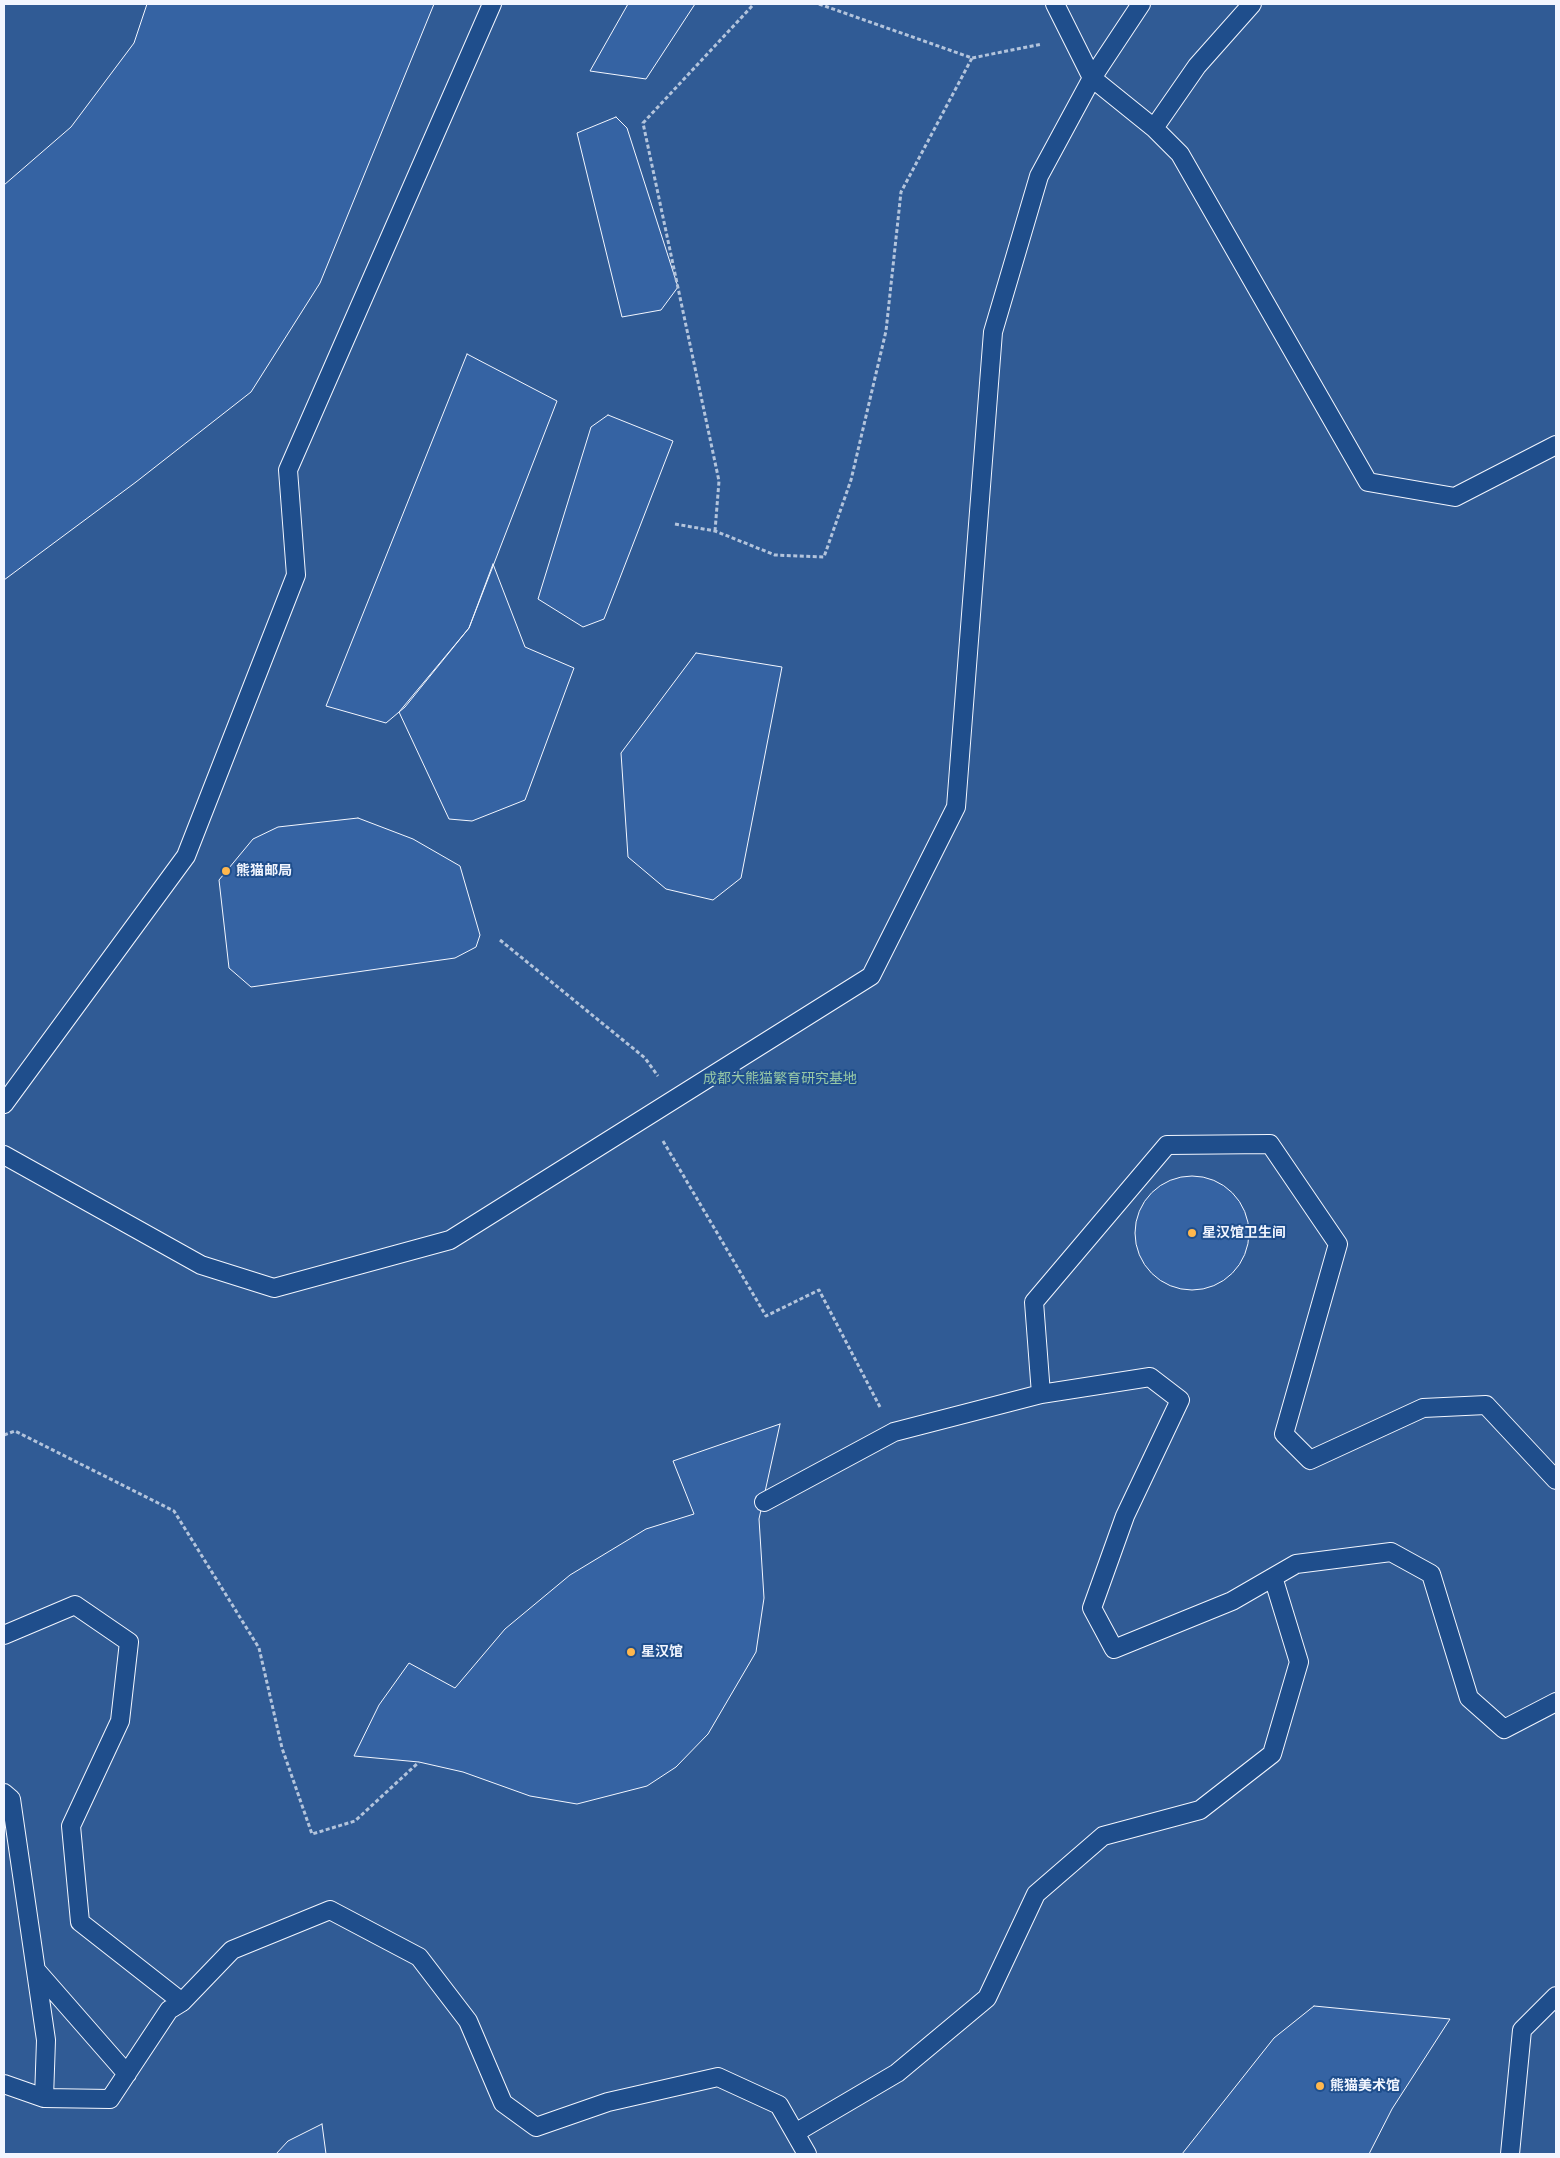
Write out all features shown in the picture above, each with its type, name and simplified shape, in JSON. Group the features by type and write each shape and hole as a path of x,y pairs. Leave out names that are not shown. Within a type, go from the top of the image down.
{"lane":[{"path":"4,1104 186,856 296,575 288,470 492,4"},
{"path":"1055,4 1092,78 1154,128 1180,154 1368,482 1455,497 1556,445"},
{"path":"4,1155 200,1265 274,1288 450,1240 871,976 956,807 993,332 1039,176 1092,78 1141,4"},
{"path":"1154,128 1197,66 1252,4"},
{"path":"1041,1394 1034,1302 1167,1146 1270,1144 1338,1244 1284,1434 1310,1460 1423,1408 1486,1405 1556,1480"},
{"path":"764,1502 894,1432 1041,1394 1150,1377 1180,1400 1125,1516 1092,1608 1114,1648 1232,1601 1296,1564 1391,1552 1431,1574 1469,1698 1504,1729 1556,1702"},
{"path":"795,2133 898,2073 987,1998 1036,1894 1103,1836 1200,1810 1272,1754 1299,1662 1273,1577"},
{"path":"4,1635 76,1605 129,1642 120,1721 71,1826 80,1922 182,2002"},
{"path":"4,1793 11,1799 46,2040 44,2098"},
{"path":"4,2084 44,2098 110,2099 169,2010 182,2002 232,1950 330,1910 419,1957 468,2021 502,2103 536,2127 608,2102 718,2077 779,2105 806,2154"},
{"path":"36,1970 126,2074"},
{"path":"1510,2154 1522,2030 1556,1996"}],"path":[{"path":"715,531 718,481 643,124 754,4"},
{"path":"819,4 972,58 1072,38"},
{"path":"675,524 715,531 775,555 824,557 851,480 886,331 901,192 972,58"},
{"path":"500,940 645,1058"},
{"path":"648,1116 766,1316 819,1290 894,1432"},
{"path":"4,1435 15,1431 174,1511 259,1648 282,1748 312,1834 355,1821 419,1762"}],"shaded area":[{"name":"成都大熊猫繁育研究基地","path":"4,4 1556,4 1556,2154 4,2154"}],"building":[{"path":"147,4 434,4 320,283 251,392 136,482 4,580 4,185 71,127 134,43"},
{"path":"628,4 695,4 646,79 590,71"},
{"path":"616,117 627,128 678,287 661,310 622,317 577,133"},
{"path":"467,354 557,401 469,628 405,707 386,723 326,706"},
{"path":"608,415 673,441 604,619 583,627 538,599 591,427"},
{"path":"493,564 525,647 574,668 525,800 472,821 449,819 399,712 469,628"},
{"path":"696,653 782,667 741,878 713,900 666,889 628,857 621,753"},
{"path":"358,818 413,839 460,866 480,935 476,947 455,958 251,987 229,968 219,880 253,839 278,827"},
{"name":"星汉馆卫生间","path":"1192,1176 1214,1180 1224,1185 1240,1201 1245,1211 1249,1233 1245,1255 1240,1265 1224,1281 1214,1286 1192,1290 1170,1286 1160,1281 1144,1265 1139,1255 1135,1233 1139,1211 1144,1201 1160,1185 1170,1180"},
{"path":"780,1424 759,1519 764,1598 756,1652 708,1734 676,1767 647,1786 577,1804 530,1796 463,1772 419,1762 354,1756 379,1705 409,1663 455,1688 505,1629 570,1575 646,1529 694,1514 673,1461"},
{"name":"熊猫美术馆","path":"1314,2006 1450,2019 1392,2109 1369,2154 1182,2154 1274,2038"},
{"path":"322,2124 326,2154 276,2154 288,2141"}],"place":[{"name":"熊猫邮局","path":"226,871"},
{"name":"星汉馆卫生间","path":"1192,1233"},
{"name":"星汉馆","path":"631,1652"},
{"name":"熊猫美术馆","path":"1320,2086"}]}
